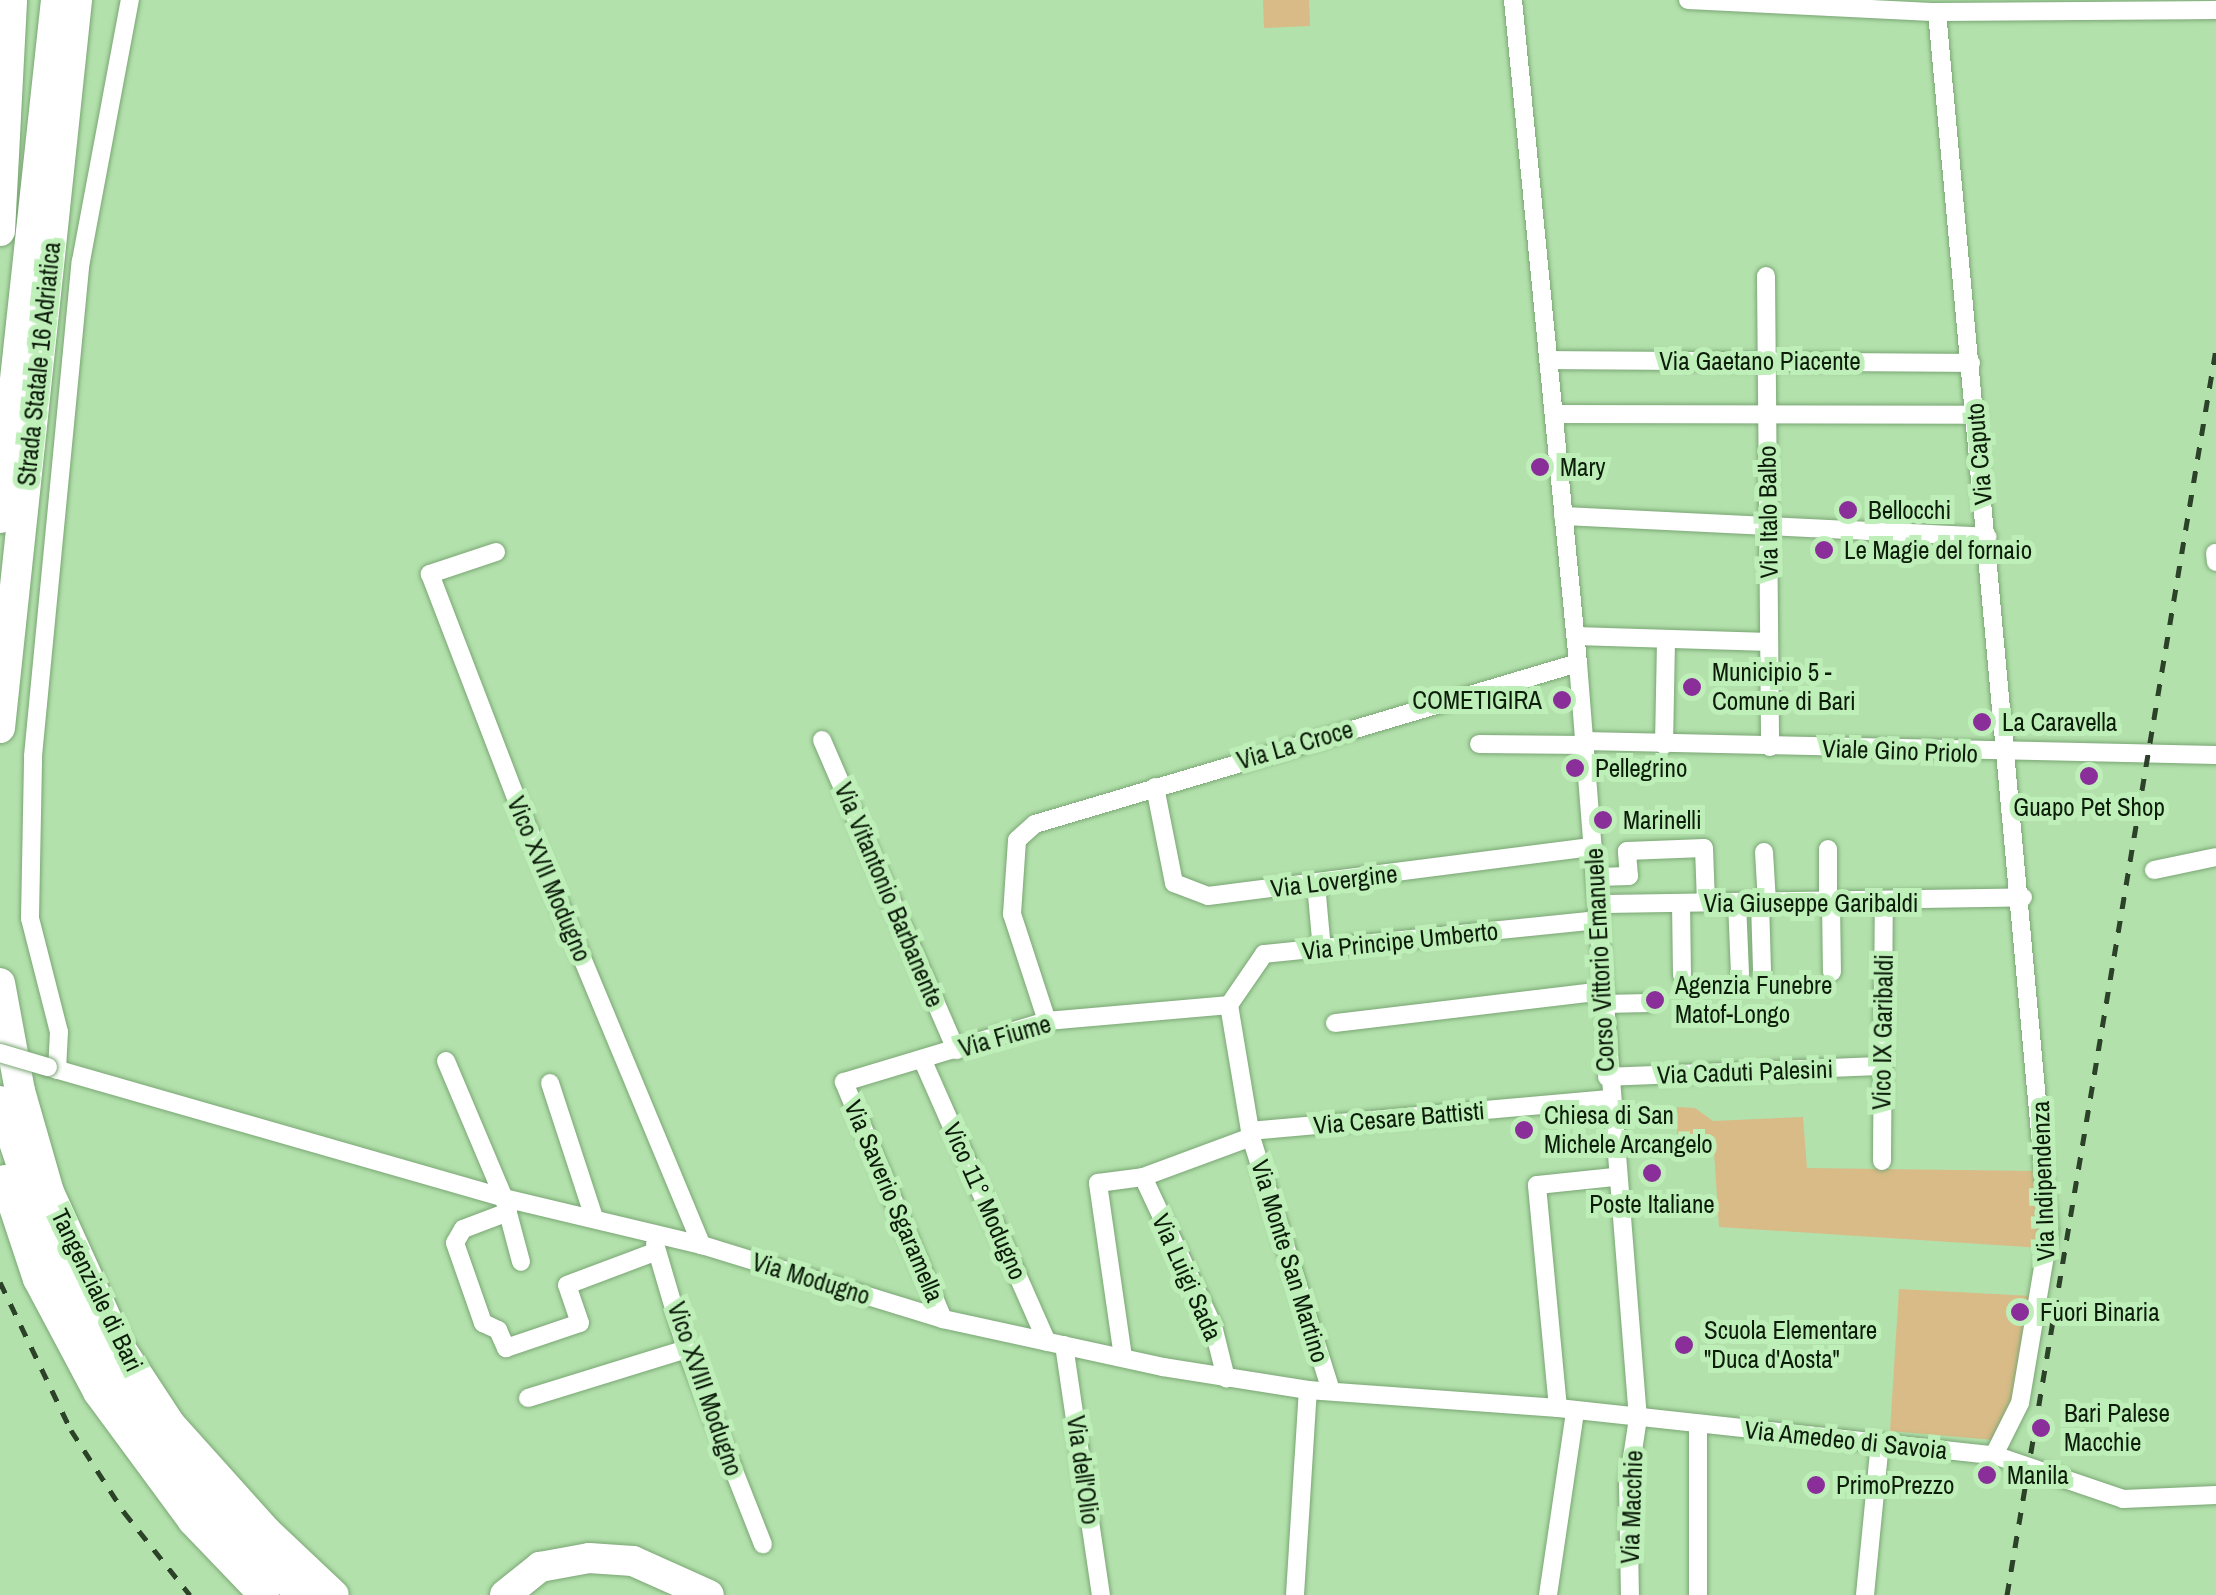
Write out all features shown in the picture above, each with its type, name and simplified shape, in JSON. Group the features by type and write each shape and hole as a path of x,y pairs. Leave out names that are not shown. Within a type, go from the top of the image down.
{"highway":[{"path":"0,231 12,0"},
{"name":"Strada Statale 16 Adriatica","path":"0,518 56,0"},
{"name":"Strada Statale 16 Adriatica","path":"0,728 78,0"},
{"path":"0,500 1,508"},
{"path":"0,983 4,1045"},
{"name":"Tangenziale di Bari","path":"4,1045 49,1192 119,1346 170,1424 266,1531 334,1595"},
{"path":"0,1102 0,1142"},
{"name":"Tangenziale di Bari","path":"0,1102 56,1266 100,1357 153,1438 302,1595"},
{"path":"0,1162 38,1279 98,1392 193,1522 264,1595"},
{"path":"505,1595 540,1567 589,1558 633,1562 679,1586 709,1595"}],"street":[{"path":"52,1068 60,1032 30,918 32,774 80,262 130,0"},
{"name":"Corso Vittorio Emanuele","path":"1513,0 1576,636 1600,912 1608,1099 1638,1418"},
{"path":"1688,0 1795,2 1937,12 2216,10"},
{"name":"Via Caputo","path":"1937,12 2022,897"},
{"name":"Via Italo Balbo","path":"1766,276 1770,747"},
{"name":"Via Gaetano Piacente","path":"1549,360 1971,363"},
{"path":"1554,414 1976,415"},
{"path":"1563,516 1987,538"},
{"name":"Vico XVII Modugno","path":"496,552 430,574 523,816 702,1245"},
{"path":"2215,553 2216,562"},
{"path":"1576,636 1769,642"},
{"path":"1664,745 1666,639"},
{"name":"Via La Croce","path":"1047,1021 1012,914 1018,840 1035,824 1578,662"},
{"name":"Via Vitantonio Barbanente","path":"822,740 956,1050"},
{"name":"Viale Gino Priolo","path":"1479,744 2216,756"},
{"name":"Via Lovergine","path":"1154,787 1174,883 1184,891 1208,896 1593,847"},
{"path":"1596,877 1629,876 1627,851 1704,848 1706,902"},
{"path":"1828,849 1832,972"},
{"path":"1762,971 1764,852"},
{"path":"2154,870 2216,857"},
{"path":"1316,884 1322,950"},
{"name":"Via Giuseppe Garibaldi","path":"1600,912 1706,902 1884,903 2022,897"},
{"name":"Via Indipendenza","path":"1994,1456 2020,1404 2047,1270 2046,1173 2022,897"},
{"path":"1737,902 1740,974"},
{"path":"1681,903 1682,975"},
{"name":"Vico IX Garibaldi","path":"1882,1161 1884,903"},
{"name":"Via Principe Umberto","path":"1229,1005 1264,954 1322,950 1600,912"},
{"path":"1335,1023 1603,998 1649,1002"},
{"name":"Via Fiume","path":"844,1082 1047,1021 1229,1005"},
{"name":"Via Monte San Martino","path":"1229,1005 1251,1134 1331,1390"},
{"name":"Via Modugno","path":"4,1045 52,1068 506,1205 594,1218 654,1232 943,1319 1226,1378 1308,1390 1638,1418"},
{"name":"Vico 11° Modugno","path":"923,1061 1056,1344"},
{"path":"446,1062 506,1205 521,1262"},
{"name":"Via Caduti Palesini","path":"1607,1077 1882,1066"},
{"name":"Via Saverio Sgaramella","path":"844,1082 943,1319"},
{"path":"550,1083 594,1218"},
{"name":"Via Cesare Battisti","path":"1123,1357 1098,1183 1144,1178 1251,1134 1608,1099"},
{"path":"1548,1595 1567,1410 1537,1185 1615,1177"},
{"name":"Via Luigi Sada","path":"1144,1178 1213,1326 1226,1378"},
{"path":"506,1205 463,1229 455,1244 483,1324 498,1330 506,1348 580,1323 566,1285 656,1252"},
{"name":"Vico XVIII Modugno","path":"654,1232 656,1252 686,1349 763,1544"},
{"name":"Via dell'Olio","path":"1056,1344 1101,1595"},
{"path":"528,1398 686,1349"},
{"path":"1295,1595 1308,1390"},
{"name":"Via Amedeo di Savoia","path":"1638,1418 1994,1456 2122,1499 2216,1494"},
{"name":"Via Macchie","path":"1630,1595 1628,1484 1638,1418"},
{"path":"1698,1425 1698,1595"},
{"path":"1865,1595 1880,1443"}],"shaded area":[{"path":"1263,0 1309,0 1310,26 1264,28"},
{"path":"1677,1107 1695,1108 1713,1121 1803,1117 1807,1168 2041,1171 2041,1248 1719,1227 1713,1136 1677,1139"},
{"path":"1899,1289 2032,1296 2017,1394 1993,1440 1890,1431"}],"railway":[{"path":"2007,1595 2216,349"},
{"path":"0,1282 71,1430 124,1512 190,1595"}],"place":[{"name":"Mary","path":"1540,467"},
{"name":"Bellocchi","path":"1848,510"},
{"name":"Le Magie del fornaio","path":"1824,550"},
{"name":"Municipio 5 - Comune di Bari","path":"1692,687"},
{"name":"COMETIGIRA","path":"1562,700"},
{"name":"La Caravella","path":"1982,722"},
{"name":"Pellegrino","path":"1575,768"},
{"name":"Guapo Pet Shop","path":"2089,776"},
{"name":"Marinelli","path":"1603,820"},
{"name":"Agenzia Funebre Matof-Longo","path":"1655,1000"},
{"name":"Chiesa di San Michele Arcangelo","path":"1524,1130"},
{"name":"Poste Italiane","path":"1652,1173"},
{"name":"Fuori Binaria","path":"2020,1312"},
{"name":"Scuola Elementare \"Duca d'Aosta\"","path":"1684,1345"},
{"name":"Bari Palese Macchie","path":"2041,1428"},
{"name":"Manila","path":"1987,1475"},
{"name":"PrimoPrezzo","path":"1816,1485"}]}
